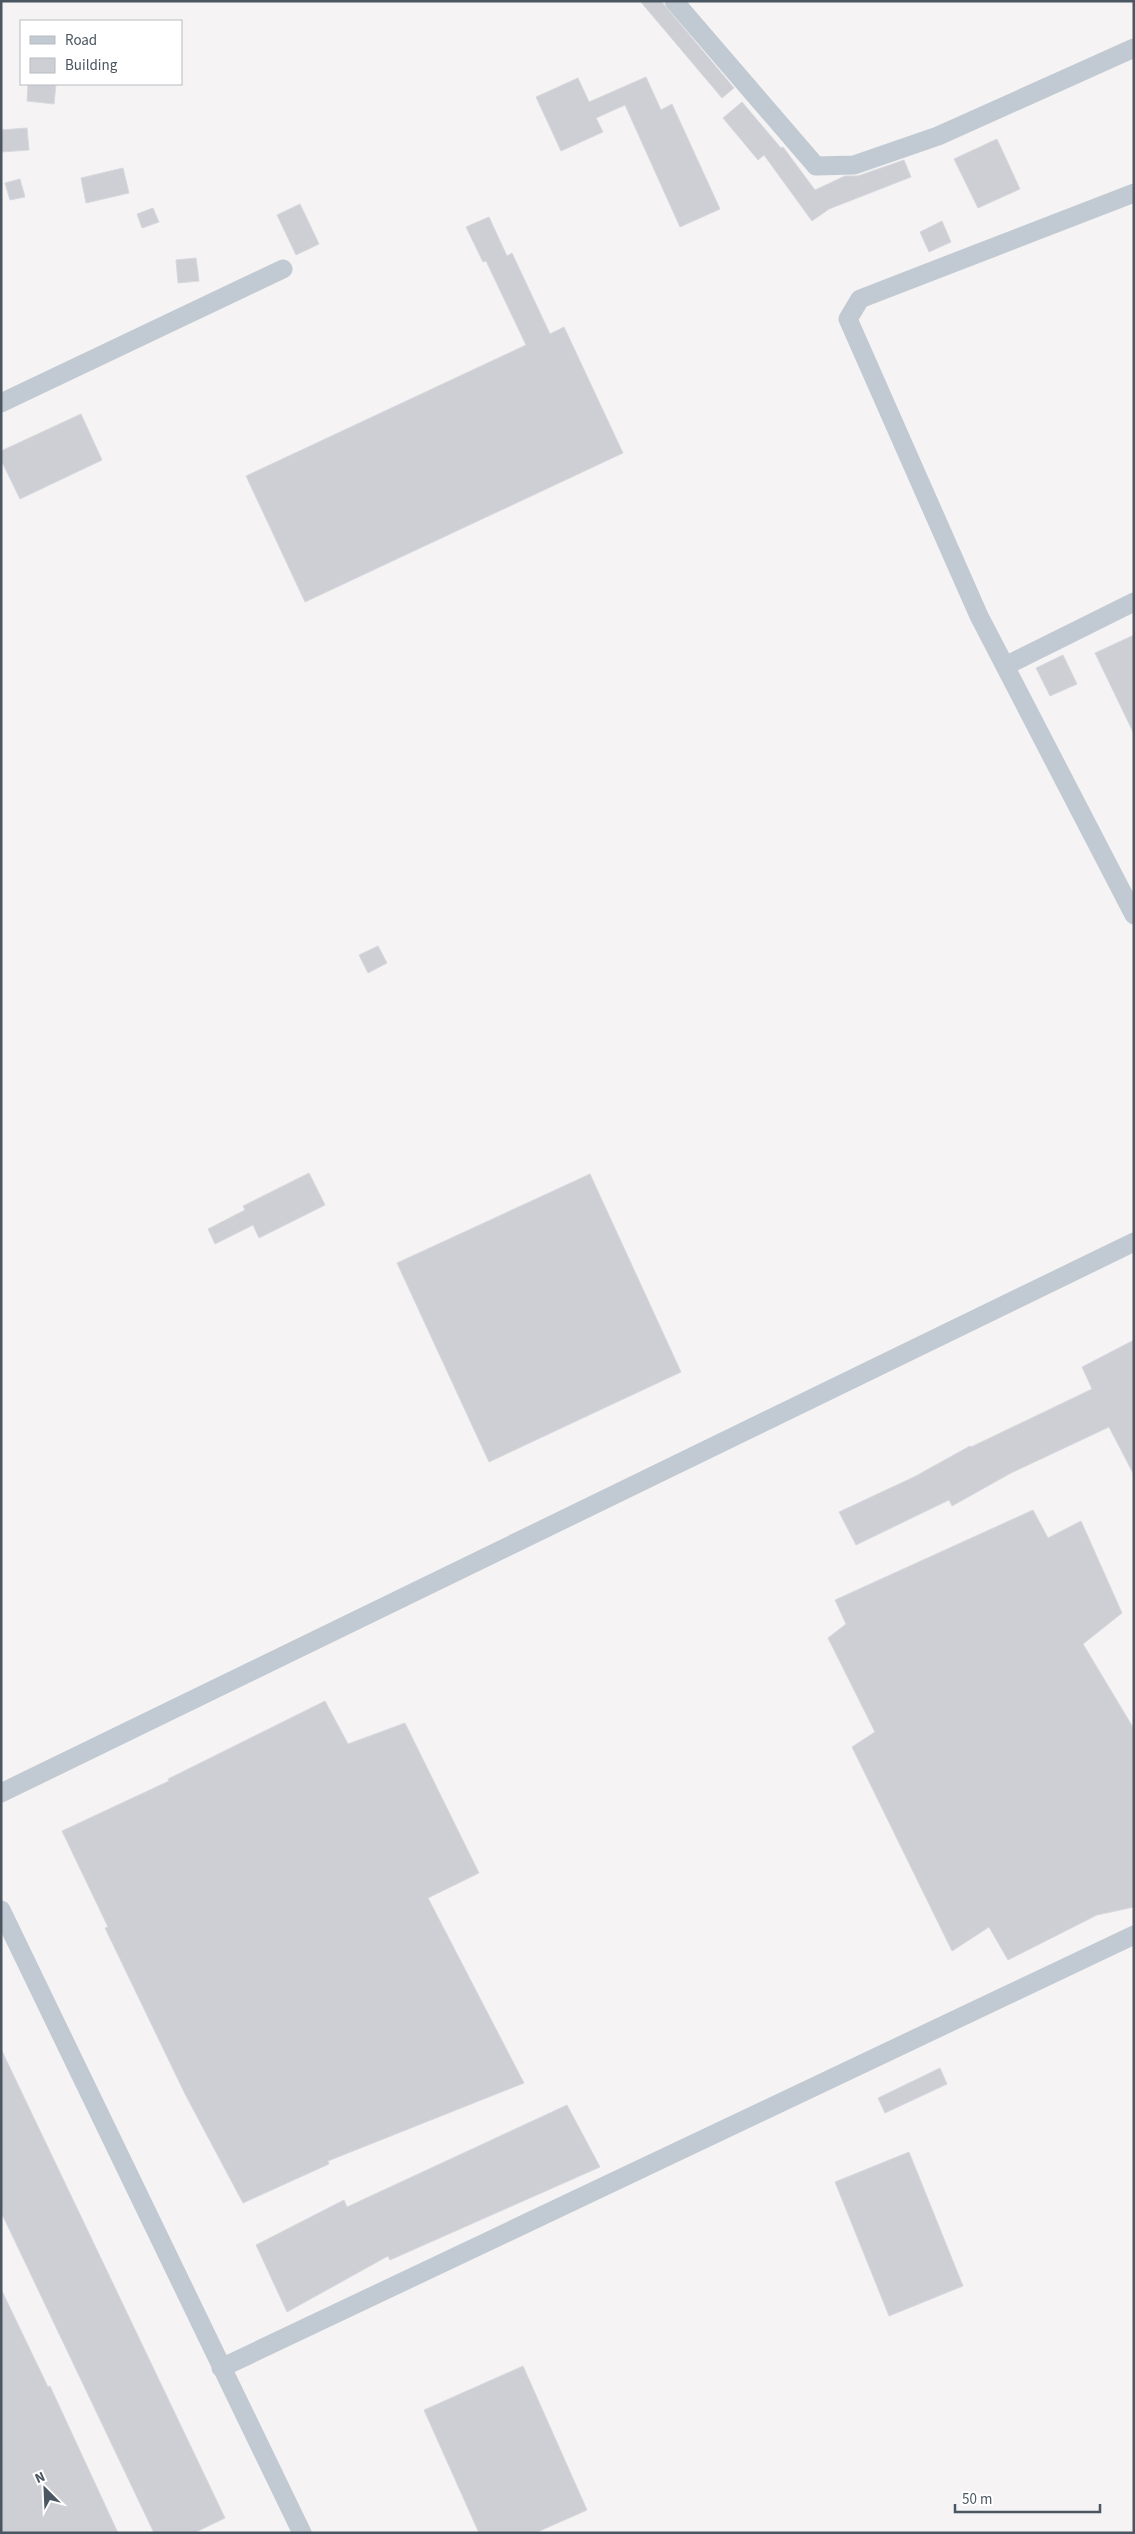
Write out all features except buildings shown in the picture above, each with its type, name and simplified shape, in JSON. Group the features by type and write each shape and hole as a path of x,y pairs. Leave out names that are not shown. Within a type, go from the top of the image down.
{"street":[{"path":"674,1 816,166 854,166 938,136 1134,48"},
{"path":"1134,193 860,299 848,319 979,616 1134,915"},
{"path":"1,403 283,269"},
{"path":"1005,666 1134,602"},
{"path":"1,1793 1134,1242"},
{"path":"1,1910 302,2533"},
{"path":"221,2368 1134,1935"}]}
